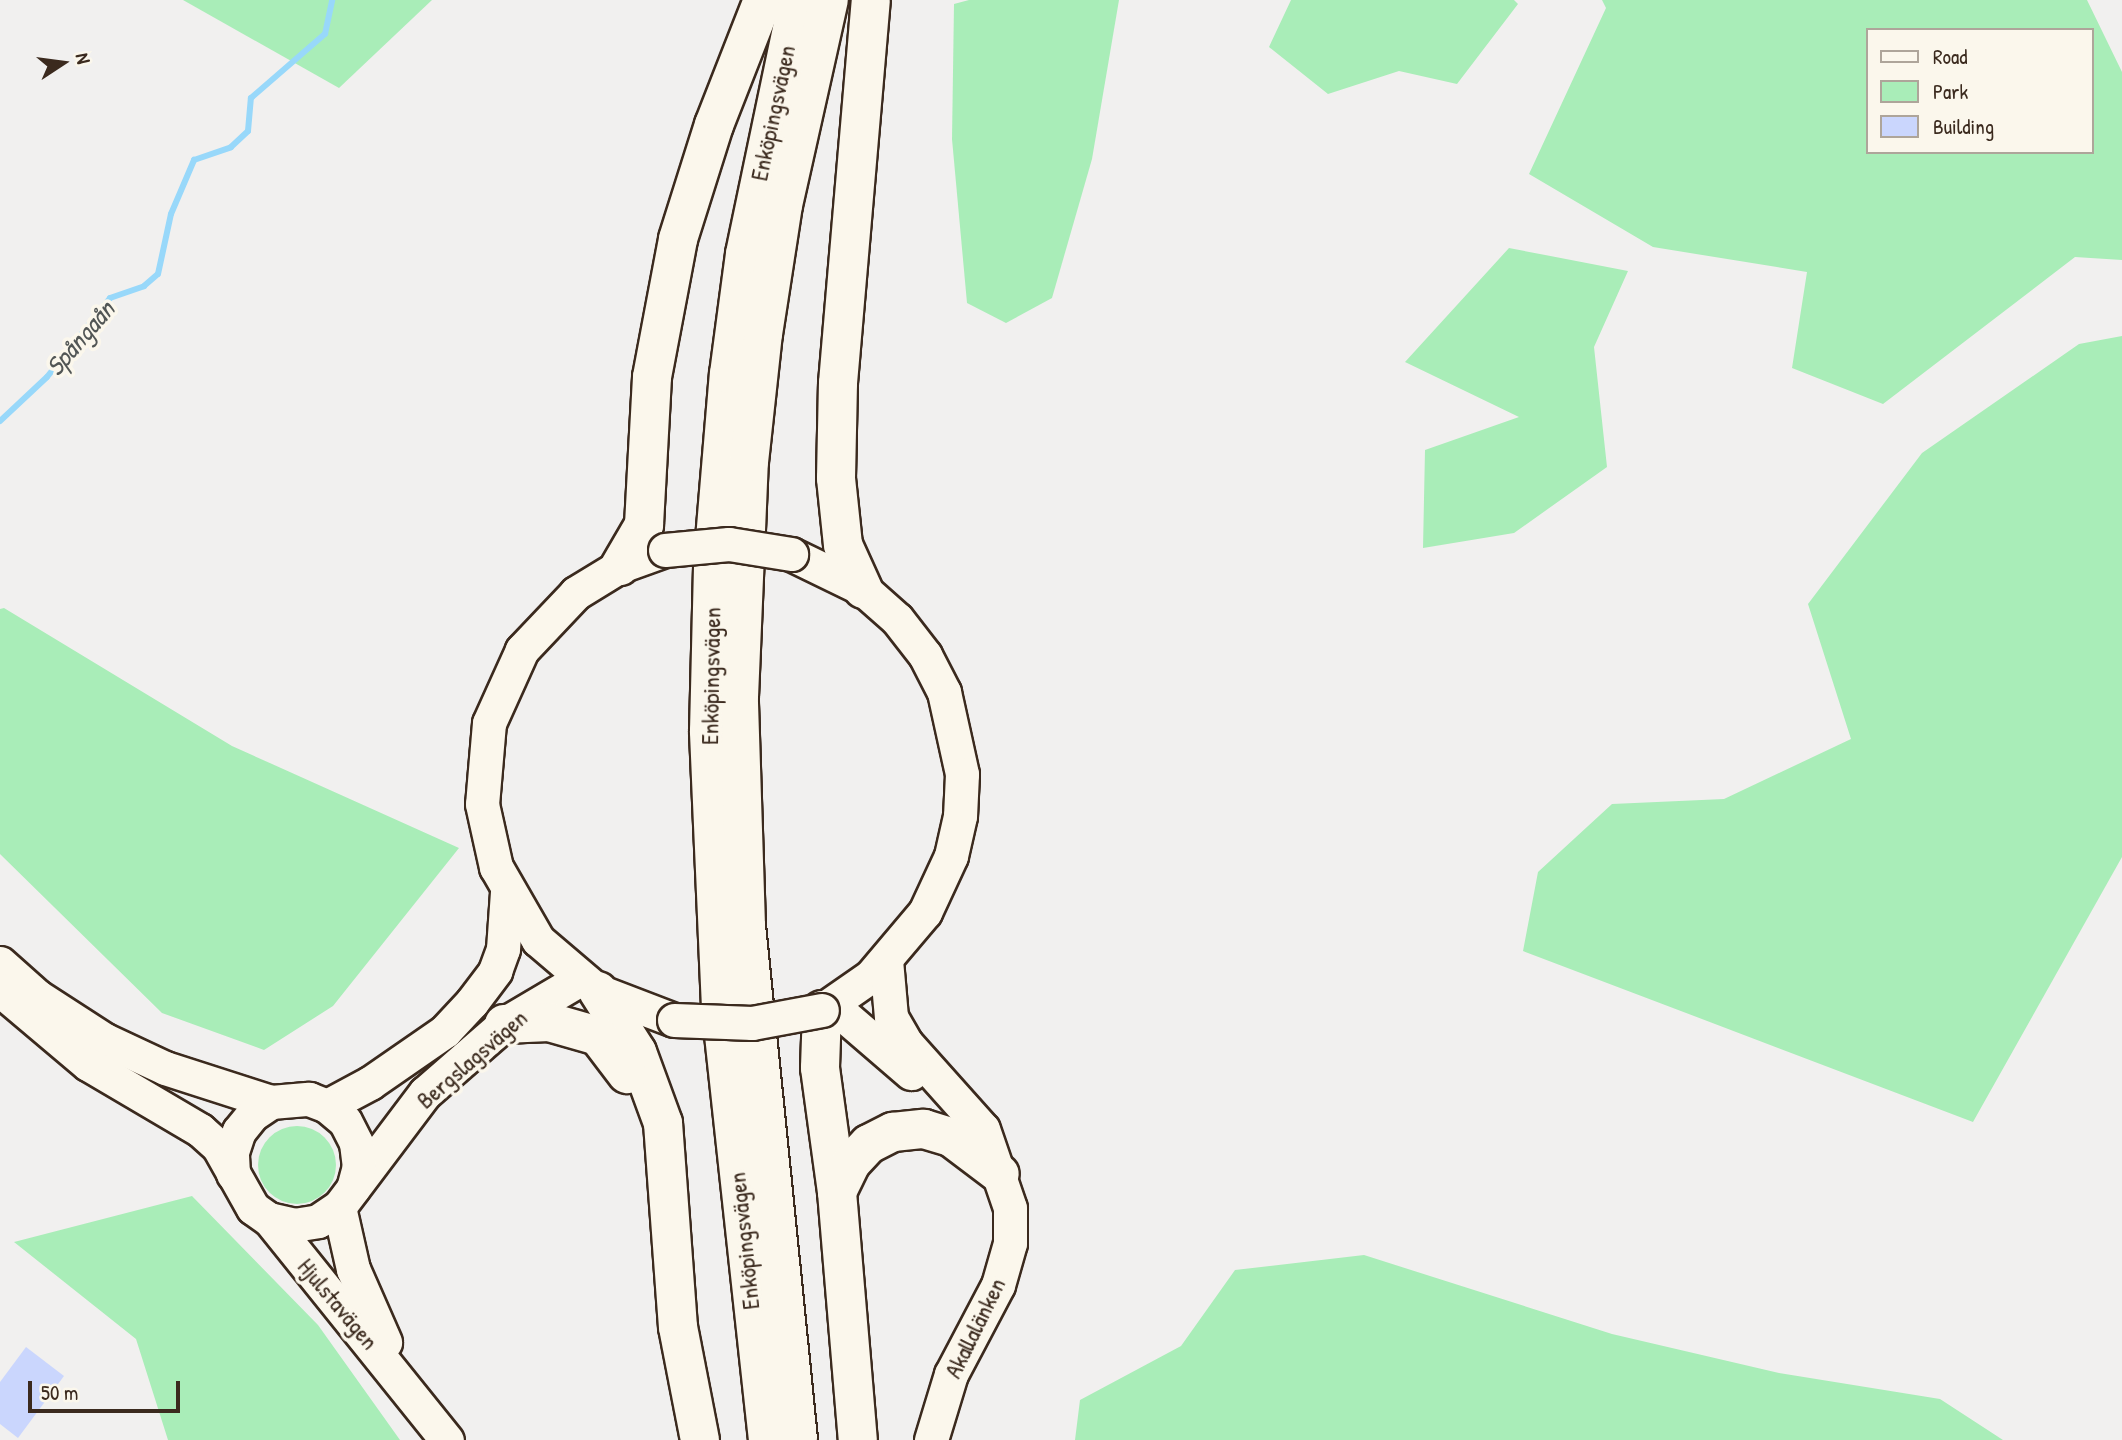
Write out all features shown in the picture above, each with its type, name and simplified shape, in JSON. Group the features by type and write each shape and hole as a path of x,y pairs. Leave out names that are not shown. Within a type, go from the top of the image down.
{"highway":[{"path":"620,566 644,525 652,377 678,239 714,125 763,0"},
{"name":"Enköpingsvägen","path":"772,1356 725,1060 713,878 713,563 729,374 745,254 798,0"},
{"name":"Enköpingsvägen","path":"772,1356 746,926 738,697 742,572 749,462 769,295 783,205 829,0"},
{"path":"863,589 843,545 836,478 841,342 871,0"},
{"path":"589,985 638,1052 654,1089 663,1123 664,1178 678,1327 699,1440"},
{"path":"828,1008 820,1068 837,1192 858,1440"},
{"path":"504,1024 549,1022 576,1027 604,1042 638,1095 664,1178"},
{"path":"837,1192 851,1163 869,1144 893,1132 914,1130 951,1136 1000,1174"},
{"path":"768,1440 772,1356"},
{"path":"772,1356 798,1440"}],"main road":[{"path":"729,544 792,554 863,589 897,619 925,655 944,692 962,774 960,816 940,885 919,921 886,960 828,1008 752,1023 674,1020 589,985 538,940 507,892 488,841 482,804 489,723 509,674 547,619 576,593 620,566 665,550 729,544"},
{"name":"Bergslagsvägen","path":"327,1106 370,1083 445,1031 472,1002 495,971 503,949 507,892"},
{"name":"Akallalänken","path":"886,960 891,1017 906,1043 983,1129 1010,1208 1010,1243 999,1285 951,1374 931,1440"},
{"path":"0,963 37,996 105,1040 165,1068 271,1102 309,1099 327,1106 345,1121 356,1143 359,1166 346,1198"},
{"name":"Bergslagsvägen","path":"270,1219 294,1225 318,1221 346,1198 425,1093 504,1024 589,985"},
{"path":"0,990 88,1064 200,1130 218,1146 240,1192 270,1219"},
{"name":"Akallalänken","path":"828,1008 936,1095 1000,1174"},
{"path":"233,1174 232,1152 239,1131 253,1114 271,1102"},
{"name":"Hjulstavägen","path":"346,1198 357,1279 408,1388"},
{"name":"Hjulstavägen","path":"270,1219 447,1440"}],"green space":[{"path":"183,0 432,0 339,88"},
{"path":"969,0 1119,0 1092,159 1052,298 1006,323 967,303 952,139 954,4"},
{"path":"1291,0 1514,0 1518,4 1457,84 1399,71 1328,94 1269,47"},
{"path":"1602,0 2087,0 2122,72 2122,260 2075,257 1883,404 1792,368 1807,272 1653,247 1529,174 1606,8"},
{"path":"1509,248 1628,271 1594,347 1607,467 1514,533 1423,548 1425,450 1519,417 1405,362"},
{"path":"2122,336 2122,857 1973,1122 1523,951 1538,872 1612,804 1724,799 1851,739 1808,604 1922,453 2079,344"},
{"path":"4,608 232,746 459,848 333,1006 264,1050 162,1013 0,854 0,609"},
{"path":"297,1126 312,1129 329,1143 336,1165 333,1180 319,1197 297,1204 282,1201 265,1187 258,1165 261,1150 275,1133"},
{"path":"192,1196 318,1325 400,1440 168,1440 136,1339 14,1242"},
{"path":"1364,1255 1612,1334 1779,1373 1940,1399 2003,1440 1075,1440 1080,1400 1181,1346 1235,1270"}],"building":[{"path":"26,1347 64,1376 18,1438 0,1424 0,1382"}],"waterway":[{"name":"Spångaån","path":"0,421 47,377 110,298 144,286 158,274 171,214 194,160 231,147 248,131 251,98 325,34 332,0"}]}
